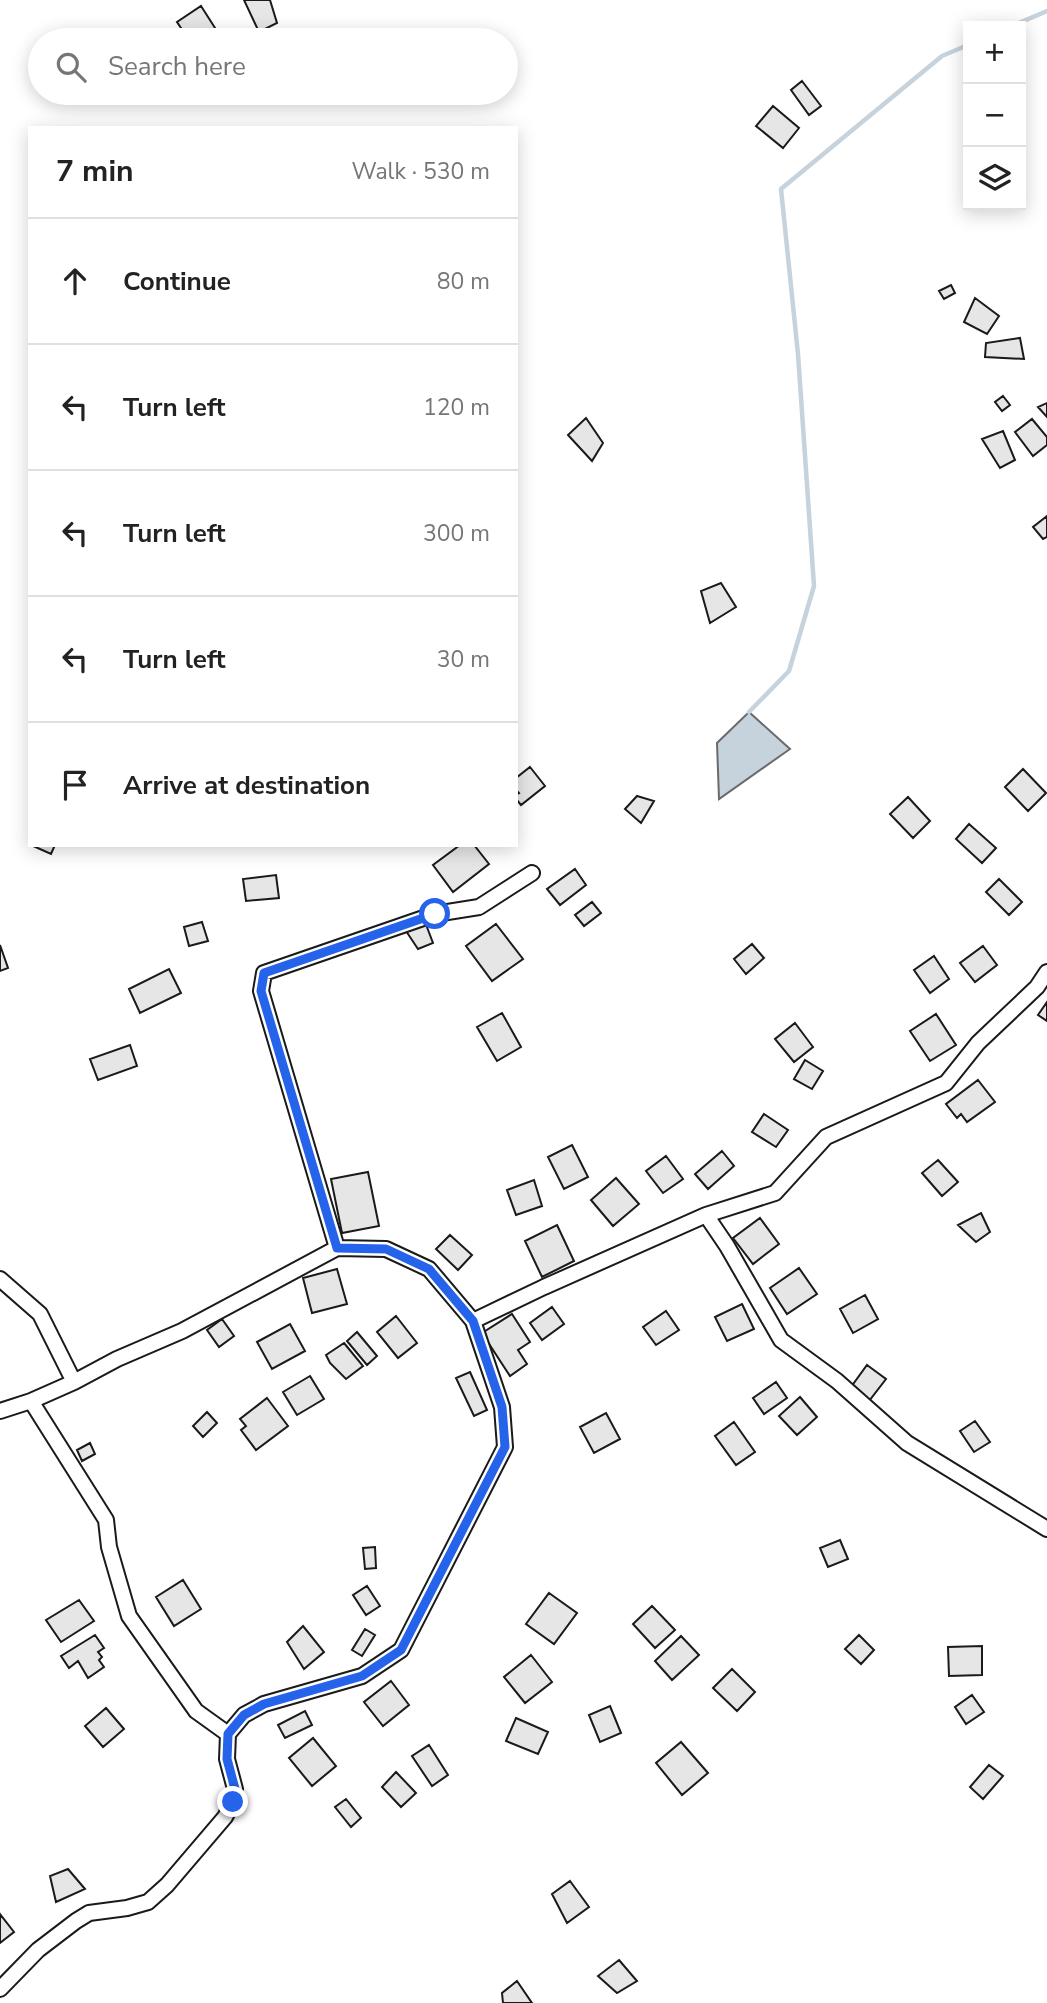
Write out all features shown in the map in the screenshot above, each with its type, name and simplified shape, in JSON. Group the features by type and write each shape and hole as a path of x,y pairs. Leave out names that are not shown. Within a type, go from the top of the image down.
{"street":[{"path":"337,1248 261,991 264,973 435,914 479,907 532,873"},
{"path":"473,1321 706,1215 775,1193 826,1137 946,1083 978,1043 1037,986 1047,972"},
{"path":"706,1215 781,1340 837,1381 907,1443 1047,1528"},
{"path":"0,1411 74,1382 117,1359 182,1331 337,1248 386,1249 429,1269 473,1321 502,1407 505,1447 401,1650 362,1676 264,1704 244,1715 228,1734 227,1759 235,1789 233,1802 225,1817 167,1885 148,1902 89,1913 76,1921 38,1950 0,1989"},
{"path":"0,1279 40,1314 74,1382"},
{"path":"30,1401 106,1520 109,1547 129,1616 196,1711 228,1734"}],"shaded area":[{"path":"749,712 790,749 719,799 717,743"}],"building":[{"path":"244,0 270,0 277,23 267,28 257,28"},
{"path":"201,6 215,28 181,28 177,22"},
{"path":"802,81 821,106 809,115 791,90"},
{"path":"773,106 799,128 783,148 756,126"},
{"path":"951,285 955,293 944,299 939,291"},
{"path":"975,298 999,316 987,334 964,322"},
{"path":"1020,338 1024,359 985,357 986,343"},
{"path":"1003,396 1010,405 1002,411 995,402"},
{"path":"1047,403 1047,417 1038,407"},
{"path":"586,418 603,443 592,461 568,435"},
{"path":"1032,419 1047,437 1047,445 1033,456 1015,432"},
{"path":"1003,431 1015,460 1000,468 982,439"},
{"path":"1047,516 1047,537 1043,539 1033,527"},
{"path":"721,583 736,607 710,623 701,591"},
{"path":"530,767 545,786 521,805 518,801 518,776"},
{"path":"1023,769 1046,793 1028,811 1005,787"},
{"path":"637,796 654,801 641,823 625,809"},
{"path":"908,797 930,821 913,838 890,814"},
{"path":"969,824 996,848 982,863 956,839"},
{"path":"35,847 54,847 51,854"},
{"path":"457,847 476,847 489,864 453,892 433,865"},
{"path":"575,869 586,885 560,905 547,889"},
{"path":"276,875 279,898 246,901 243,879"},
{"path":"999,879 1022,902 1009,915 986,892"},
{"path":"592,902 601,913 584,926 575,915"},
{"path":"202,922 208,941 189,946 184,927"},
{"path":"425,922 433,943 418,949 406,931"},
{"path":"496,924 523,959 492,981 466,946"},
{"path":"752,944 764,958 746,974 734,959"},
{"path":"0,945 8,968 0,971"},
{"path":"983,946 997,965 975,982 960,963"},
{"path":"934,956 949,979 930,993 914,970"},
{"path":"169,969 181,993 140,1013 129,989"},
{"path":"1047,1002 1047,1021 1038,1015"},
{"path":"502,1013 521,1047 497,1061 477,1027"},
{"path":"936,1014 956,1045 930,1061 910,1031"},
{"path":"795,1023 813,1047 794,1062 775,1039"},
{"path":"130,1045 137,1066 98,1080 90,1059"},
{"path":"805,1060 823,1071 812,1089 794,1079"},
{"path":"978,1080 995,1102 967,1122 961,1114 957,1118 946,1104"},
{"path":"764,1114 788,1130 776,1147 752,1132"},
{"path":"572,1145 588,1177 564,1189 548,1157"},
{"path":"722,1151 734,1166 708,1189 695,1174"},
{"path":"666,1156 683,1179 663,1193 646,1171"},
{"path":"938,1160 958,1182 942,1196 922,1173"},
{"path":"368,1172 379,1226 342,1233 331,1179"},
{"path":"616,1178 639,1204 613,1226 591,1200"},
{"path":"534,1180 542,1206 516,1215 507,1190"},
{"path":"981,1213 990,1232 976,1242 958,1225"},
{"path":"760,1218 779,1244 753,1264 733,1238"},
{"path":"557,1225 574,1261 542,1277 525,1241"},
{"path":"450,1235 472,1255 458,1270 436,1249"},
{"path":"799,1268 817,1294 787,1314 770,1288"},
{"path":"337,1269 347,1304 312,1313 303,1278"},
{"path":"865,1295 878,1319 853,1333 840,1309"},
{"path":"742,1304 754,1329 727,1341 715,1317"},
{"path":"552,1307 564,1324 542,1340 530,1323"},
{"path":"666,1311 679,1330 656,1345 643,1327"},
{"path":"512,1314 530,1342 518,1350 527,1364 510,1376 482,1333"},
{"path":"396,1316 417,1343 398,1358 377,1332"},
{"path":"222,1319 234,1336 219,1347 207,1330"},
{"path":"290,1324 305,1351 272,1369 257,1342"},
{"path":"357,1332 377,1356 367,1365 347,1341"},
{"path":"344,1343 363,1366 346,1379 326,1355"},
{"path":"867,1365 886,1379 869,1401 851,1387"},
{"path":"470,1372 487,1410 474,1416 456,1378"},
{"path":"310,1376 324,1399 297,1415 283,1392"},
{"path":"776,1382 787,1398 764,1414 753,1398"},
{"path":"800,1397 817,1417 797,1435 779,1416"},
{"path":"267,1398 288,1426 256,1450 241,1430 246,1426 240,1419"},
{"path":"207,1412 217,1423 203,1437 193,1426"},
{"path":"606,1413 620,1439 594,1453 580,1427"},
{"path":"975,1421 990,1442 974,1452 960,1431"},
{"path":"734,1422 755,1452 736,1465 715,1436"},
{"path":"90,1443 95,1454 82,1461 77,1450"},
{"path":"840,1540 848,1559 828,1567 820,1548"},
{"path":"375,1547 376,1568 365,1569 363,1548"},
{"path":"183,1580 201,1609 174,1626 156,1597"},
{"path":"367,1586 380,1606 366,1615 353,1595"},
{"path":"549,1593 577,1613 554,1644 526,1624"},
{"path":"79,1600 94,1621 61,1642 46,1620"},
{"path":"652,1606 675,1630 655,1648 633,1624"},
{"path":"303,1626 324,1652 304,1669 287,1642"},
{"path":"365,1629 375,1635 362,1656 352,1650"},
{"path":"95,1635 104,1648 98,1652 104,1667 88,1678 78,1661 69,1668 61,1656"},
{"path":"859,1635 874,1650 861,1664 845,1649"},
{"path":"681,1636 699,1655 672,1680 655,1661"},
{"path":"982,1646 982,1675 949,1676 948,1647"},
{"path":"531,1655 552,1682 525,1703 504,1677"},
{"path":"732,1669 755,1692 737,1711 713,1688"},
{"path":"391,1681 409,1705 383,1726 364,1702"},
{"path":"972,1695 984,1712 966,1724 955,1707"},
{"path":"610,1706 621,1733 600,1742 589,1715"},
{"path":"106,1708 124,1729 103,1747 85,1726"},
{"path":"305,1711 312,1725 285,1738 278,1725"},
{"path":"516,1718 548,1732 538,1754 506,1741"},
{"path":"313,1738 336,1766 312,1786 289,1758"},
{"path":"681,1742 708,1773 682,1795 656,1763"},
{"path":"429,1745 448,1775 432,1786 412,1756"},
{"path":"989,1765 1003,1776 983,1799 970,1787"},
{"path":"396,1772 416,1793 401,1807 382,1787"},
{"path":"346,1799 361,1818 351,1827 335,1807"},
{"path":"68,1869 85,1889 56,1902 50,1876"},
{"path":"570,1881 589,1907 567,1923 552,1894"},
{"path":"0,1914 14,1932 0,1943"},
{"path":"619,1960 637,1981 617,1993 598,1976"},
{"path":"517,1981 532,2003 503,2003 502,1993"}],"waterway":[{"path":"1024,21 1047,11"},
{"path":"749,712 789,671 814,586 798,354 781,189 942,56 963,47"}],"route":[{"path":"233,1802 235,1789 227,1759 228,1734 244,1715 264,1704 362,1676 401,1650 505,1447 502,1407 473,1321 429,1269 386,1249 337,1248 261,991 264,973 435,914"}]}
